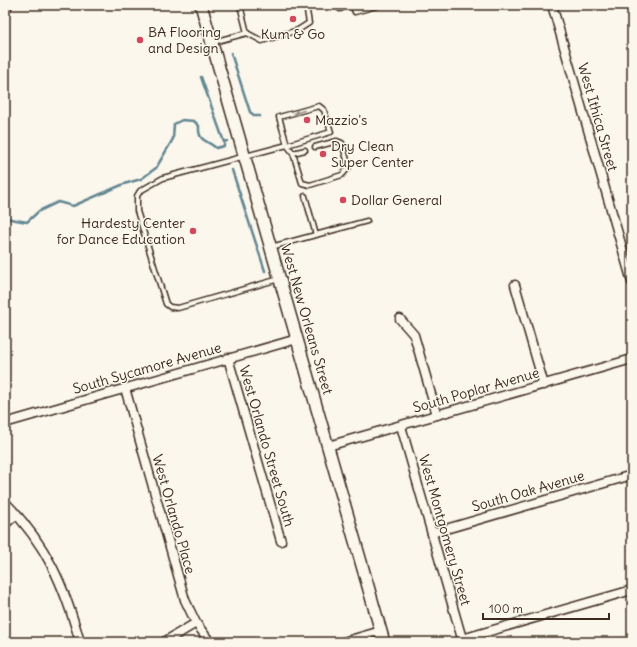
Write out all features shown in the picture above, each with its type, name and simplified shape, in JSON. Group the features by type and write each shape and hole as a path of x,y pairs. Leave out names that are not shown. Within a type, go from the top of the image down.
{"main road":[{"name":"West New Orleans Street","path":"201,5 384,642"}],"street":[{"name":"West Ithica Street","path":"552,5 632,282"},
{"path":"515,285 544,385"},
{"path":"400,319 414,335 437,415"},
{"name":"South Sycamore Avenue","path":"5,423 297,339"},
{"name":"West Orlando Street South","path":"228,358 281,541"},
{"name":"South Poplar Avenue","path":"328,446 632,359"},
{"name":"West Orlando Place","path":"124,388 185,600 196,623 210,642"},
{"name":"West Montgomery Street","path":"401,426 463,640"},
{"name":"South Oak Avenue","path":"432,533 632,475"},
{"path":"5,502 31,531 54,568 70,607 80,642"},
{"path":"5,524 17,514"},
{"path":"463,640 632,590"},
{"path":"164,642 196,623"},
{"path":"343,642 381,631"}],"lane":[{"path":"240,5 247,32 262,41 298,30 309,23 306,5"},
{"path":"336,5 340,9 351,5 355,12 380,5"},
{"path":"211,43 247,32"},
{"path":"280,279 178,308 170,307 166,304 162,295 137,210 137,196 140,191 163,178 287,145 331,132 324,110 318,106 279,117 287,145 293,153 302,183 310,185 342,175 349,167 342,143 337,141 315,147"},
{"path":"293,153 304,150"},
{"path":"305,196 316,235"},
{"path":"270,248 367,221"}],"waterway":[{"path":"231,53 250,112 255,116 260,116"},
{"path":"201,77 224,142"},
{"path":"5,218 27,222 39,211 58,202 73,206 124,184 141,179 156,168 173,139 174,124 182,120 194,121 199,126 201,138 216,148 224,146 224,142 227,141"},
{"path":"232,170 265,271"}],"place":[{"name":"Kum & Go","path":"293,19"},
{"name":"BA Flooring and Design","path":"140,40"},
{"name":"Mazzio's","path":"307,120"},
{"name":"Dry Clean Super Center","path":"323,154"},
{"name":"Dollar General","path":"343,200"},
{"name":"Hardesty Center for Dance Education","path":"193,231"}]}
